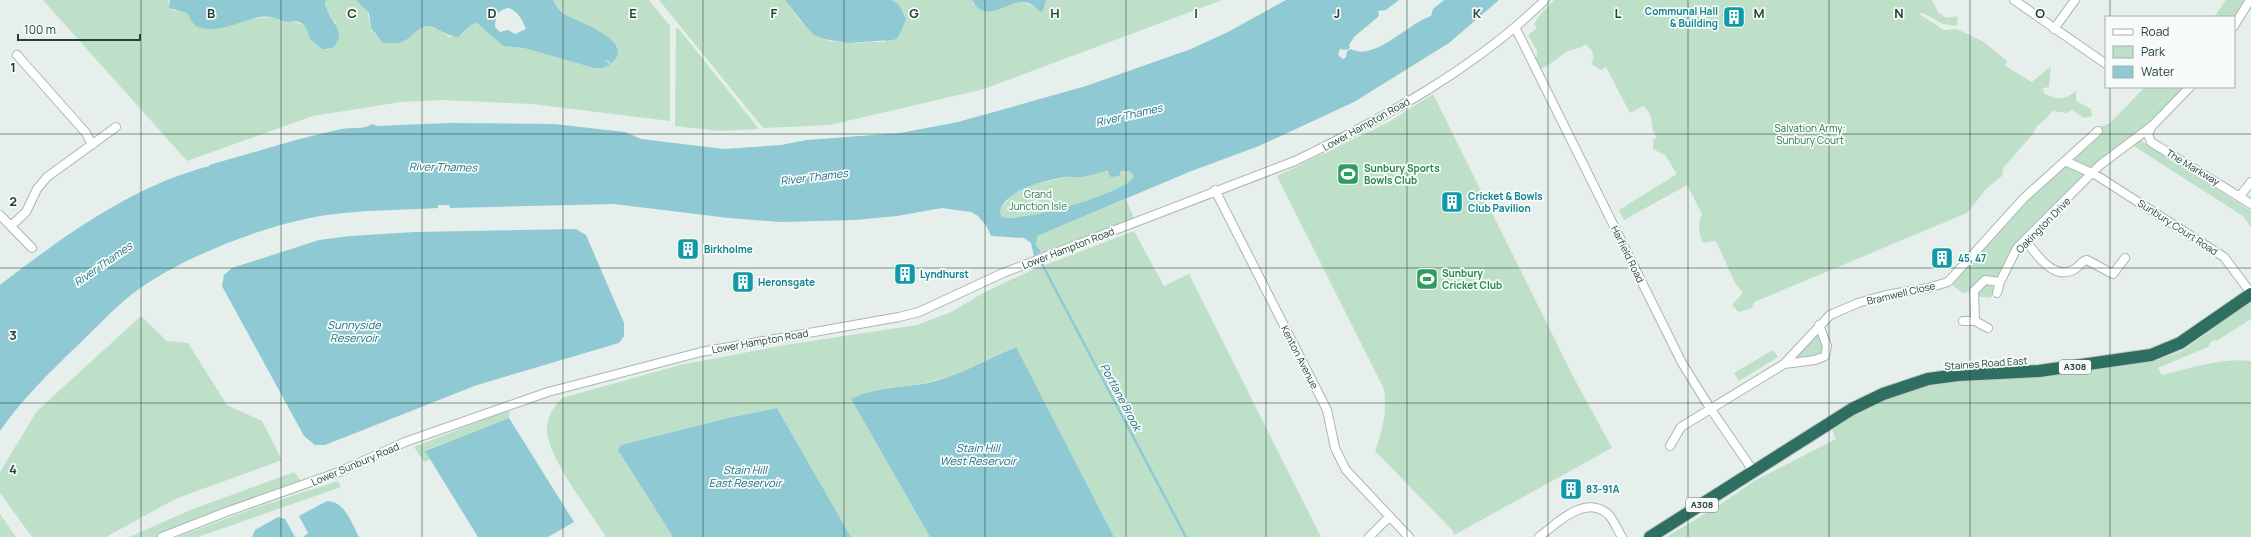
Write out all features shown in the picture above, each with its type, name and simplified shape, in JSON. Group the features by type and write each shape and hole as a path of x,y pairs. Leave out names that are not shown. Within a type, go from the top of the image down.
{"highway":[{"name":"Staines Road East","path":"1650,537 1852,409 1905,386 1928,379 1958,375 2039,371 2151,355 2180,343 2251,294"}],"street":[{"name":"Lower Hampton Road","path":"548,392 701,352 899,318 919,312 989,279 1215,190 1295,161 1379,119 1460,70 1516,29 1545,0"},
{"path":"2014,0 2105,63"},
{"path":"2054,29 2075,0"},
{"path":"2235,24 2250,0"},
{"name":"Harfield Road","path":"1516,29 1682,362 1710,408 1754,472"},
{"path":"17,55 86,133 92,145"},
{"name":"Oakington Drive","path":"1997,293 2000,282 2017,248 2094,173 2100,165 2152,126 2189,88"},
{"name":"The Markway","path":"2152,126 2148,134 2151,142 2251,204"},
{"path":"11,226 26,212 37,189 46,177 116,127"},
{"path":"2094,173 2065,161 2098,131"},
{"name":"Bramwell Close","path":"1670,446 1681,427 1784,364 1830,315 1858,303 1886,295 1928,288 1948,282 2024,198 2065,161"},
{"name":"Sunbury Court Road","path":"2094,173 2224,257 2251,294"},
{"path":"2240,196 2251,182"},
{"name":"Kenton Avenue","path":"1215,190 1327,410 1339,460 1346,470 1409,537"},
{"path":"0,214 32,248"},
{"path":"2025,240 2045,265 2060,271 2075,269 2087,260 2093,261 2113,274 2125,258"},
{"path":"1975,321 1974,291 1985,280 2000,282"},
{"path":"1963,321 1975,321 1988,328"},
{"name":"Bramwell Close","path":"1784,364 1815,360 1825,356 1828,346 1819,325"},
{"name":"Lower Sunbury Road","path":"162,537 226,512 339,472 412,440 548,392"},
{"path":"1539,537 1568,514 1584,508 1598,509 1610,516 1622,537"},
{"path":"1369,537 1389,517"}],"green space":[{"path":"43,0 170,0 168,2 172,10 188,13 195,25 272,17 288,22 294,21 305,26 310,32 310,39 323,50 329,50 336,23 326,10 326,0 356,0 366,10 373,32 384,43 403,42 418,29 426,26 438,29 449,37 461,35 471,25 477,23 503,46 524,48 594,68 603,68 610,65 606,62 608,60 612,64 615,60 617,47 602,33 566,15 553,0 649,0 670,26 670,121 532,104 442,100 401,102 313,116 187,161"},
{"path":"659,0 785,0 795,14 815,35 822,39 849,43 885,42 893,3 891,0 972,0 974,5 1024,2 1043,11 1046,0 1222,0 984,89 830,125 763,128"},
{"name":"Salvation Army: Sunbury Court","path":"1554,0 1932,0 1938,12 1946,18 1958,16 1957,26 1943,24 1923,13 1919,14 1944,30 1957,29 1984,42 2007,61 2005,66 2032,82 2051,66 2049,87 2043,88 2044,93 2057,98 2064,98 2076,91 2076,101 2091,109 2092,116 2084,118 2072,110 2067,113 2052,111 2047,118 2037,126 2032,135 2003,168 2002,176 1987,188 1967,213 1754,302 1752,308 1739,312 1732,305 1743,293 1735,283 1716,241 1703,243 1699,228 1699,221 1702,214 1687,185 1624,220 1619,210 1677,174 1665,155 1653,149 1653,140 1657,137 1653,130 1650,114 1643,106 1630,113 1606,67 1601,70 1591,64 1593,53 1586,44 1580,48 1563,54 1540,69 1536,65 1537,51 1528,35 1537,28 1534,24 1539,16"},
{"path":"2226,0 2250,0 2235,24 2235,16 2215,16"},
{"path":"676,28 678,28 759,129 719,131 675,126"},
{"path":"2144,88 2189,88 2140,134 2143,142 2251,211 2251,227 2243,216 2132,145 2096,175 2094,173 2025,240 2000,282 1991,280 1974,291 1963,293 1948,282 1991,234 2098,128 2110,123"},
{"name":"Sunbury Cricket Club","path":"1433,94 1573,376 1612,448 1454,535 1452,530 1375,451 1384,420 1384,389 1277,176 1387,123"},
{"name":"Grand Junction Isle","path":"1130,171 1134,177 1126,184 1093,199 1072,206 1030,216 1013,218 1002,217 1000,213 1001,209 1012,195 1032,185 1067,177 1080,177 1100,172"},
{"path":"1126,199 1134,218 1041,253 1036,245 1036,236"},
{"path":"1134,231 1164,286 1189,274 1321,537 1114,537 1015,347 962,371 940,379 869,392 851,399 930,537 851,537 777,408 728,418 621,445 618,450 673,537 606,537 571,485 549,443 547,426 549,417 553,409 562,398 680,365 785,345 917,325 951,312 985,292 1032,270"},
{"path":"1987,284 1991,284 1994,288 1991,298 1976,296 1981,288"},
{"path":"2251,302 2251,319 2218,340 2212,341 2208,347 2158,368 2162,375 2195,366 2218,362 2240,360 2251,361 2251,537 1666,537 1712,510 1756,480 1836,439 1829,423 1905,386 2151,355 2155,361 2182,351"},
{"path":"141,316 167,341 188,343 227,405 262,421 282,460 175,499 106,537 32,537 0,493 0,472 37,411"},
{"path":"1819,325 1825,356 1784,364"},
{"path":"1773,350 1778,357 1739,381 1734,373"},
{"path":"510,409 509,418 426,450 430,459 424,462 414,447"},
{"path":"294,472 304,485 162,537 129,537 193,509"},
{"path":"338,481 341,487 198,537 177,537 249,510"},
{"path":"0,514 16,537 0,537"}],"water":[{"path":"170,0 326,0 326,9 337,27 339,38 334,47 323,50 310,39 307,30 298,21 288,22 268,17 261,17 222,28 206,29 196,26 187,13 169,8"},
{"path":"356,0 553,0 563,13 603,33 612,40 617,47 617,55 611,64 608,60 606,61 610,65 603,68 594,68 524,48 503,46 477,23 471,25 458,37 449,35 433,27 426,26 419,29 405,41 383,43 371,28 369,13","holes":["504,9 511,9 519,16 526,29 515,34 508,30 500,32 495,27 497,14"]},
{"path":"785,0 891,0 899,5 906,19 898,38 893,40 847,43 824,39 814,35"},
{"path":"972,0 1046,0 1043,11 1040,12 1032,5 1025,2 1018,2 990,12 984,11 978,7"},
{"name":"River Thames","path":"1286,0 1399,0 1386,10 1378,11 1379,16 1354,37 1349,45 1350,48 1346,50 1340,49 1338,55 1343,59 1346,57 1347,51 1351,49 1360,52 1381,46 1422,20 1431,16 1433,9 1444,0 1499,0 1449,43 1354,102 1259,146 1189,172 1037,236 1036,245 1041,252 1034,256 1031,243 1024,238 991,236 987,227 978,216 971,212 942,208 897,216 855,220 781,222 729,218 614,204 450,208 449,205 438,205 438,208 341,213 303,219 278,226 251,234 199,255 152,280 132,294 46,376 17,408 0,431 0,285 48,249 99,215 153,186 210,166 209,165 309,137 342,129 362,128 372,124 377,126 449,123 554,124 625,132 641,139 724,149 781,145 807,140 900,133 958,122 1086,86 1191,49 1228,32","holes":["1108,171 1110,177 1119,176 1121,171 1130,171 1134,177 1127,184 1112,191 1050,211 1013,218 1002,217 1000,213 1003,205 1009,198 1017,192 1037,184 1058,178 1085,176"]},
{"name":"Sunnyside Reservoir","path":"576,229 586,235 624,323 624,336 619,343 477,385 325,445 315,445 304,436 222,286 224,275 232,268 319,240 350,236 415,232"},
{"name":"Stain Hill West Reservoir","path":"1016,347 1114,537 930,537 851,399 878,390 918,385 939,380 961,372"},
{"name":"Stain Hill East Reservoir","path":"777,408 851,537 673,537 618,450 621,445 728,418"},
{"path":"509,418 574,522 548,537 478,537 425,451"},
{"path":"327,501 339,505 343,509 351,520 359,537 303,537 308,533 299,516"},
{"path":"278,517 285,519 295,537 252,537 255,530"}],"waterway":[{"name":"Portlane Brook","path":"1042,264 1186,537"}],"place":[{"name":"Communal Hall & Building","path":"1734,17"},
{"name":"Sunbury Sports Bowls Club","path":"1348,174"},
{"name":"Cricket & Bowls Club Pavilion","path":"1452,202"},
{"name":"Birkholme","path":"688,249"},
{"name":"45, 47","path":"1942,258"},
{"name":"Lyndhurst","path":"905,274"},
{"name":"Sunbury Cricket Club","path":"1427,279"},
{"name":"Heronsgate","path":"743,282"},
{"name":"83-91A","path":"1571,489"}]}
